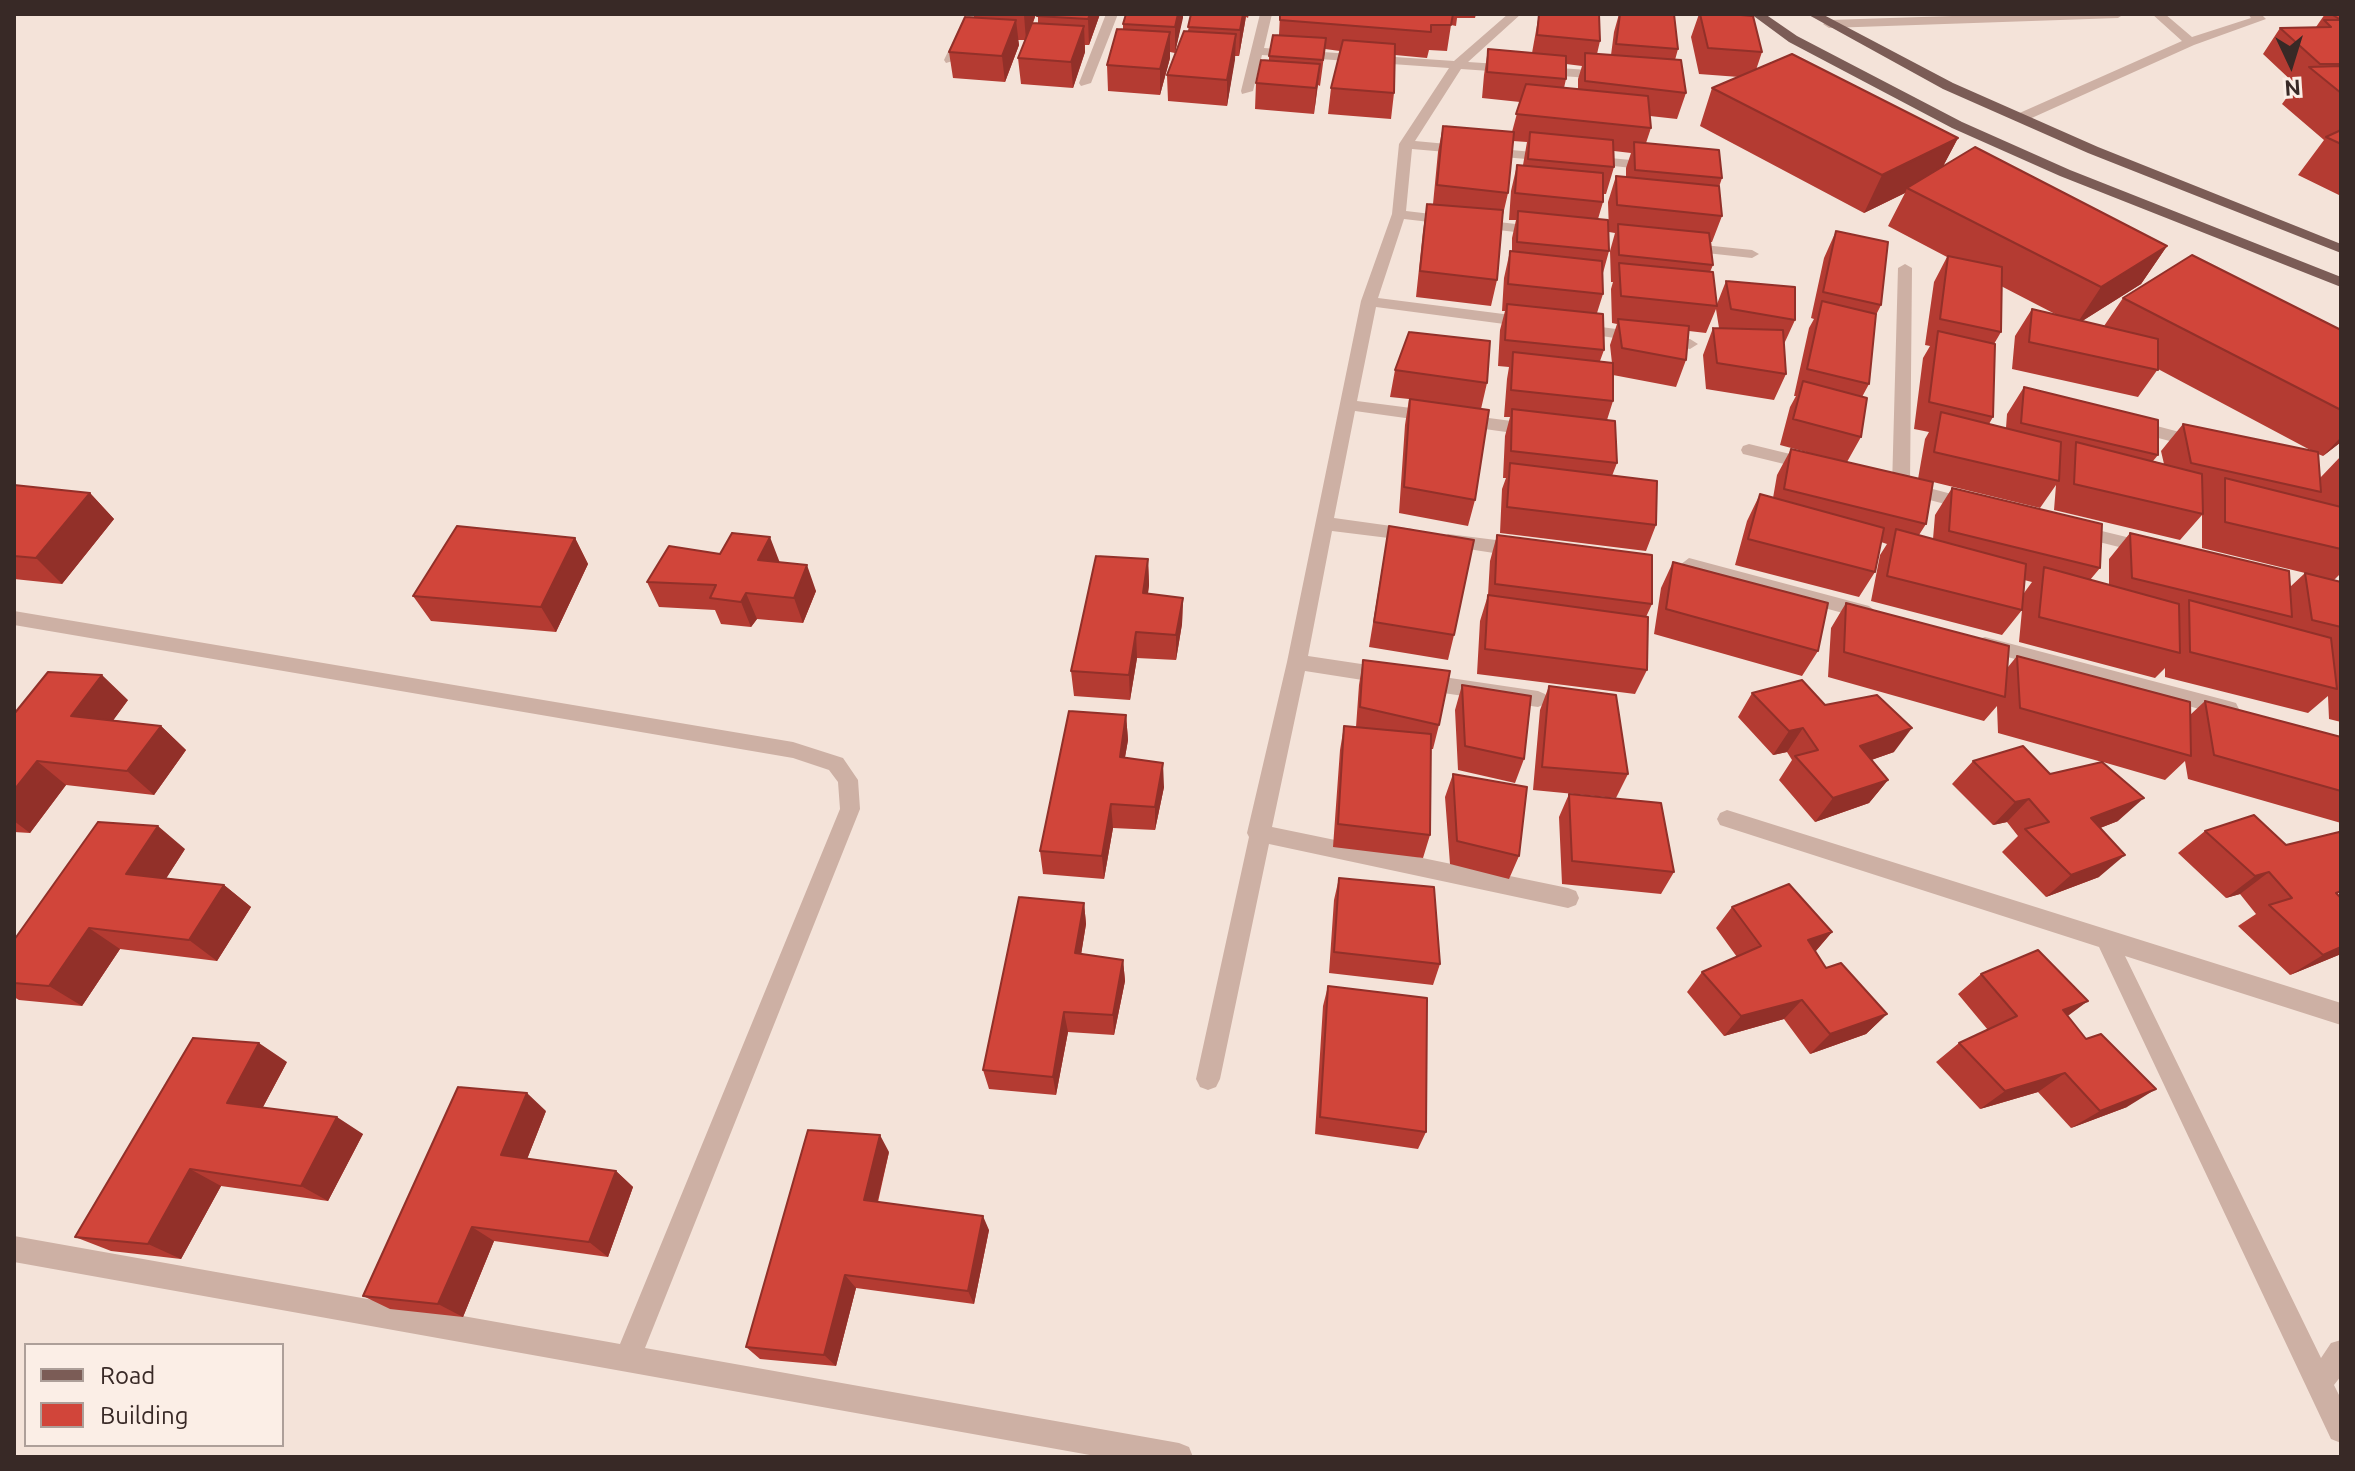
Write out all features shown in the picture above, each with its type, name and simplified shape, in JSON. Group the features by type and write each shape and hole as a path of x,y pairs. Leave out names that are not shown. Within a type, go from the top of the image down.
{"main road":[{"path":"1757,14 1793,39 1957,125 2065,173 2341,282"},
{"path":"1813,14 1948,86 2093,150 2341,249"}],"street":[{"path":"950,60 972,14"},
{"path":"1085,83 1112,14"},
{"path":"1247,91 1266,14"},
{"path":"1208,1079 1258,833 1297,662 1369,301 1399,214 1406,144 1458,64 1515,14"},
{"path":"1829,24 2118,14"},
{"path":"2158,14 2190,42"},
{"path":"2020,118 2190,42 2260,19 2254,14"},
{"path":"1257,51 1612,75"},
{"path":"1406,144 1558,158"},
{"path":"1573,159 1664,167"},
{"path":"1399,214 1552,232"},
{"path":"1675,246 1752,254"},
{"path":"1905,268 1894,485 1992,510"},
{"path":"1369,301 1537,323"},
{"path":"1568,328 1690,344"},
{"path":"1347,405 1556,432"},
{"path":"2111,420 2218,448"},
{"path":"1749,450 1825,468"},
{"path":"1323,523 1541,553"},
{"path":"2053,525 2159,551"},
{"path":"1689,565 1886,618"},
{"path":"14,618 793,750 836,764 848,780 850,809 627,1359"},
{"path":"1962,638 2250,714"},
{"path":"1297,662 1538,699"},
{"path":"1727,819 2341,1014"},
{"path":"1258,833 1568,898"},
{"path":"2106,939 2341,1429"},
{"path":"14,1249 1179,1457"},
{"path":"2319,1384 2341,1353"}],"building":[{"path":"1038,14 1090,14 1088,19"},
{"path":"1126,14 1178,14 1175,27 1123,24"},
{"path":"1191,14 1243,14 1240,30 1188,27"},
{"path":"1280,14 1453,14 1451,25 1431,25 1431,32 1280,20"},
{"path":"1539,14 1599,14 1600,41 1537,35"},
{"path":"1620,14 1674,14 1678,49 1616,44"},
{"path":"1700,14 1753,16 1762,52 1708,48"},
{"path":"965,17 1016,20 1002,56 949,52"},
{"path":"2324,20 2341,20 2341,64 2320,64 2280,28 2331,27"},
{"path":"1032,23 1084,26 1071,62 1018,58"},
{"path":"1117,29 1170,32 1160,69 1107,65"},
{"path":"1184,31 1236,34 1227,80 1167,75"},
{"path":"1273,35 1326,38 1323,60 1269,56"},
{"path":"1343,40 1395,44 1394,93 1331,88"},
{"path":"1488,49 1566,56 1566,79 1487,72"},
{"path":"1585,53 1681,60 1686,93 1585,81"},
{"path":"1792,54 1958,138 1882,175 1712,88"},
{"path":"1261,60 1320,64 1316,88 1256,83"},
{"path":"2341,66 2341,93 2309,67"},
{"path":"1526,84 1648,96 1651,128 1516,114"},
{"path":"1443,126 1514,132 1508,193 1437,185"},
{"path":"2341,130 2341,144 2326,137"},
{"path":"1530,132 1613,140 1614,167 1528,159"},
{"path":"1634,142 1719,150 1722,178 1635,170"},
{"path":"1975,147 2167,246 2101,287 1907,188"},
{"path":"1517,165 1603,173 1603,202 1515,193"},
{"path":"1616,176 1719,186 1722,216 1617,205"},
{"path":"1427,204 1503,210 1497,280 1420,271"},
{"path":"1518,211 1608,220 1609,251 1517,242"},
{"path":"1618,224 1709,233 1713,265 1619,255"},
{"path":"1836,231 1888,242 1881,305 1823,292"},
{"path":"1510,251 1602,261 1603,294 1508,284"},
{"path":"2192,255 2341,330 2341,410 2123,298"},
{"path":"1948,256 2002,267 2001,332 1940,319"},
{"path":"1619,263 1713,272 1717,306 1621,296"},
{"path":"1726,281 1795,287 1795,320 1731,309"},
{"path":"1822,301 1876,314 1869,384 1807,369"},
{"path":"1507,304 1603,314 1604,350 1505,340"},
{"path":"2032,309 2158,339 2158,370 2029,342"},
{"path":"1618,319 1689,326 1686,360 1622,348"},
{"path":"1713,328 1783,330 1786,374 1717,363"},
{"path":"1938,331 1995,344 1993,417 1929,402"},
{"path":"1409,332 1490,341 1487,383 1395,370"},
{"path":"1513,352 1613,363 1613,401 1511,390"},
{"path":"1803,381 1867,398 1861,437 1793,419"},
{"path":"2024,387 2158,420 2158,455 2021,423"},
{"path":"1410,399 1489,410 1475,500 1404,487"},
{"path":"1512,409 1615,421 1617,463 1511,451"},
{"path":"1941,412 2061,442 2059,481 1934,452"},
{"path":"2183,424 2318,452 2321,492 2191,463"},
{"path":"2076,442 2202,474 2203,514 2074,484"},
{"path":"1791,449 1933,482 1926,524 1784,489"},
{"path":"1510,463 1657,481 1656,525 1507,507"},
{"path":"2225,478 2341,507 2341,549 2225,522"},
{"path":"14,485 90,493 36,558 14,556"},
{"path":"1952,488 2102,524 2100,568 1949,531"},
{"path":"1760,494 1884,528 1875,572 1748,539"},
{"path":"457,526 575,538 541,607 413,596"},
{"path":"1389,526 1474,540 1454,635 1374,622"},
{"path":"1896,529 2026,564 2022,610 1887,576"},
{"path":"732,533 770,537 758,560 807,565 794,598 746,593 741,602 710,598 716,585 647,582 669,546 720,554"},
{"path":"2130,533 2289,571 2292,617 2132,578"},
{"path":"1497,535 1652,555 1652,604 1495,584"},
{"path":"1096,556 1148,559 1143,593 1183,598 1176,635 1136,632 1129,675 1071,671"},
{"path":"1673,562 1828,603 1818,651 1666,609"},
{"path":"2044,567 2179,604 2180,653 2039,617"},
{"path":"2305,573 2341,582 2341,627 2312,620"},
{"path":"1488,595 1648,617 1647,670 1485,649"},
{"path":"2189,600 2331,638 2337,689 2190,652"},
{"path":"1846,603 2009,646 2005,697 1844,652"},
{"path":"2017,656 2190,702 2191,756 2020,708"},
{"path":"1363,660 1450,671 1439,725 1360,707"},
{"path":"48,672 102,675 71,716 161,726 127,771 37,761 14,790 14,714"},
{"path":"1802,680 1825,705 1877,695 1912,728 1860,746 1888,780 1833,798 1795,756 1818,750 1803,728 1789,731 1752,693"},
{"path":"1462,685 1531,696 1524,759 1465,746"},
{"path":"1549,686 1616,695 1628,774 1542,767"},
{"path":"2205,701 2341,737 2341,791 2214,755"},
{"path":"1069,711 1126,715 1120,757 1163,763 1155,807 1111,804 1102,856 1040,851"},
{"path":"1344,726 1431,734 1430,835 1338,824"},
{"path":"2023,746 2050,774 2102,762 2144,798 2091,818 2125,855 2071,875 2025,829 2049,822 2029,799 2015,802 1973,761"},
{"path":"1453,774 1527,787 1519,856 1457,841"},
{"path":"1569,794 1661,803 1674,872 1572,861"},
{"path":"2254,815 2286,845 2341,834 2341,891 2336,893 2341,898 2341,947 2323,955 2269,905 2292,898 2269,872 2255,876 2205,831"},
{"path":"98,822 158,826 126,874 224,885 189,940 89,928 49,986 14,983 14,940"},
{"path":"1339,878 1434,887 1440,964 1334,952"},
{"path":"1789,884 1832,932 1808,940 1826,968 1841,963 1887,1014 1830,1034 1802,1000 1741,1016 1702,972 1761,946 1732,907"},
{"path":"1019,897 1084,903 1075,953 1123,960 1113,1015 1064,1012 1053,1077 983,1070"},
{"path":"2038,950 2088,1001 2063,1010 2086,1039 2101,1034 2156,1089 2100,1111 2065,1073 2005,1091 1959,1043 2017,1016 1981,974"},
{"path":"1328,986 1427,998 1426,1132 1320,1117"},
{"path":"193,1038 259,1043 227,1103 337,1117 301,1186 190,1169 148,1244 75,1237"},
{"path":"458,1087 527,1093 501,1155 616,1171 589,1242 472,1227 438,1304 363,1296"},
{"path":"808,1130 880,1135 864,1200 983,1216 968,1291 845,1275 824,1355 746,1347"}]}
